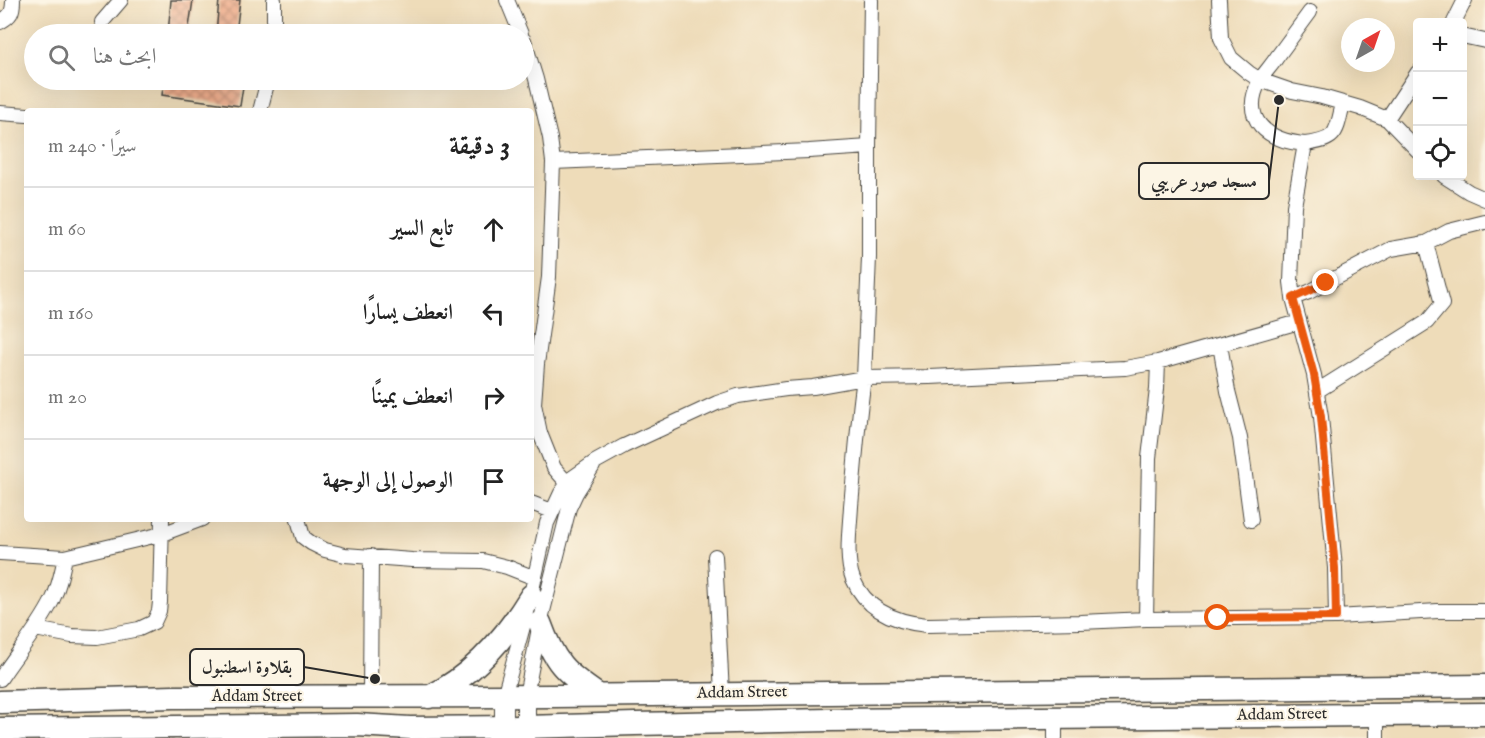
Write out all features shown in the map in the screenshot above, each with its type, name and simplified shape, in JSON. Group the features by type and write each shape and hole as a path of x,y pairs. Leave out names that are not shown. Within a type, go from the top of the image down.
{"main road":[{"path":"429,697 461,677 484,657 519,615 533,587"},
{"path":"540,623 549,647 559,663 573,678 598,695"},
{"name":"Addam Street","path":"0,702 173,698 1485,686"},
{"name":"Addam Street","path":"0,729 357,725 515,733 635,724 828,720 1055,728 1377,714 1485,714"},
{"path":"597,738 635,724"},
{"path":"410,728 435,738"}],"street":[{"path":"0,22 12,12 13,0"},
{"path":"102,22 122,0"},
{"path":"274,0 274,24"},
{"path":"507,0 517,24"},
{"path":"871,0 869,257 864,378 849,533 850,566 853,578 873,606 900,621 927,625 1336,617 1438,611 1485,611"},
{"path":"1219,0 1221,38 1231,58 1249,73 1260,80 1292,91 1360,108 1387,119 1413,146"},
{"path":"1456,18 1465,0"},
{"path":"1310,12 1260,80 1253,110 1260,126 1275,138 1305,144 1331,138 1337,129 1343,103"},
{"path":"1467,37 1485,40"},
{"path":"515,696 540,623 569,508 571,489 554,468 540,433 534,404 549,277 553,162 550,138 534,72"},
{"path":"1387,119 1413,80"},
{"path":"261,108 265,90"},
{"path":"0,113 24,115"},
{"path":"1305,144 1294,206 1291,282 1321,417 1335,568 1336,617"},
{"path":"553,162 869,147"},
{"path":"1450,180 1485,199"},
{"path":"1293,298 1391,249 1426,243 1449,231 1485,222"},
{"path":"1317,391 1427,322 1442,304 1426,243"},
{"path":"515,733 515,696 533,587 547,523 552,512 595,462 687,416 738,396 864,378 1125,368 1158,362 1299,322"},
{"path":"1220,345 1228,391 1240,438 1251,520"},
{"path":"1146,619 1149,458 1158,362"},
{"path":"534,504 552,512"},
{"path":"35,630 72,636 97,637 139,629 154,622 160,602 162,522"},
{"path":"0,553 66,557 162,534 194,522"},
{"path":"299,522 303,537 325,550 345,555 412,560 483,561 507,567 533,587"},
{"path":"370,697 371,556"},
{"path":"715,556 722,694"},
{"path":"0,679 35,630 52,601 60,582 66,557"},
{"path":"1377,714 1377,738"}],"building":[{"path":"171,0 193,0 189,24 169,24"},
{"path":"219,0 240,0 237,24 217,24"},
{"path":"163,90 242,90 240,106 162,95"}],"place":[{"name":"مسجد صور عريبي","path":"1279,100"},
{"name":"بقلاوة اسطنبول","path":"375,679"}],"route":[{"path":"1218,618 1336,617 1335,568 1321,417 1314,375 1293,298 1326,283"}]}
